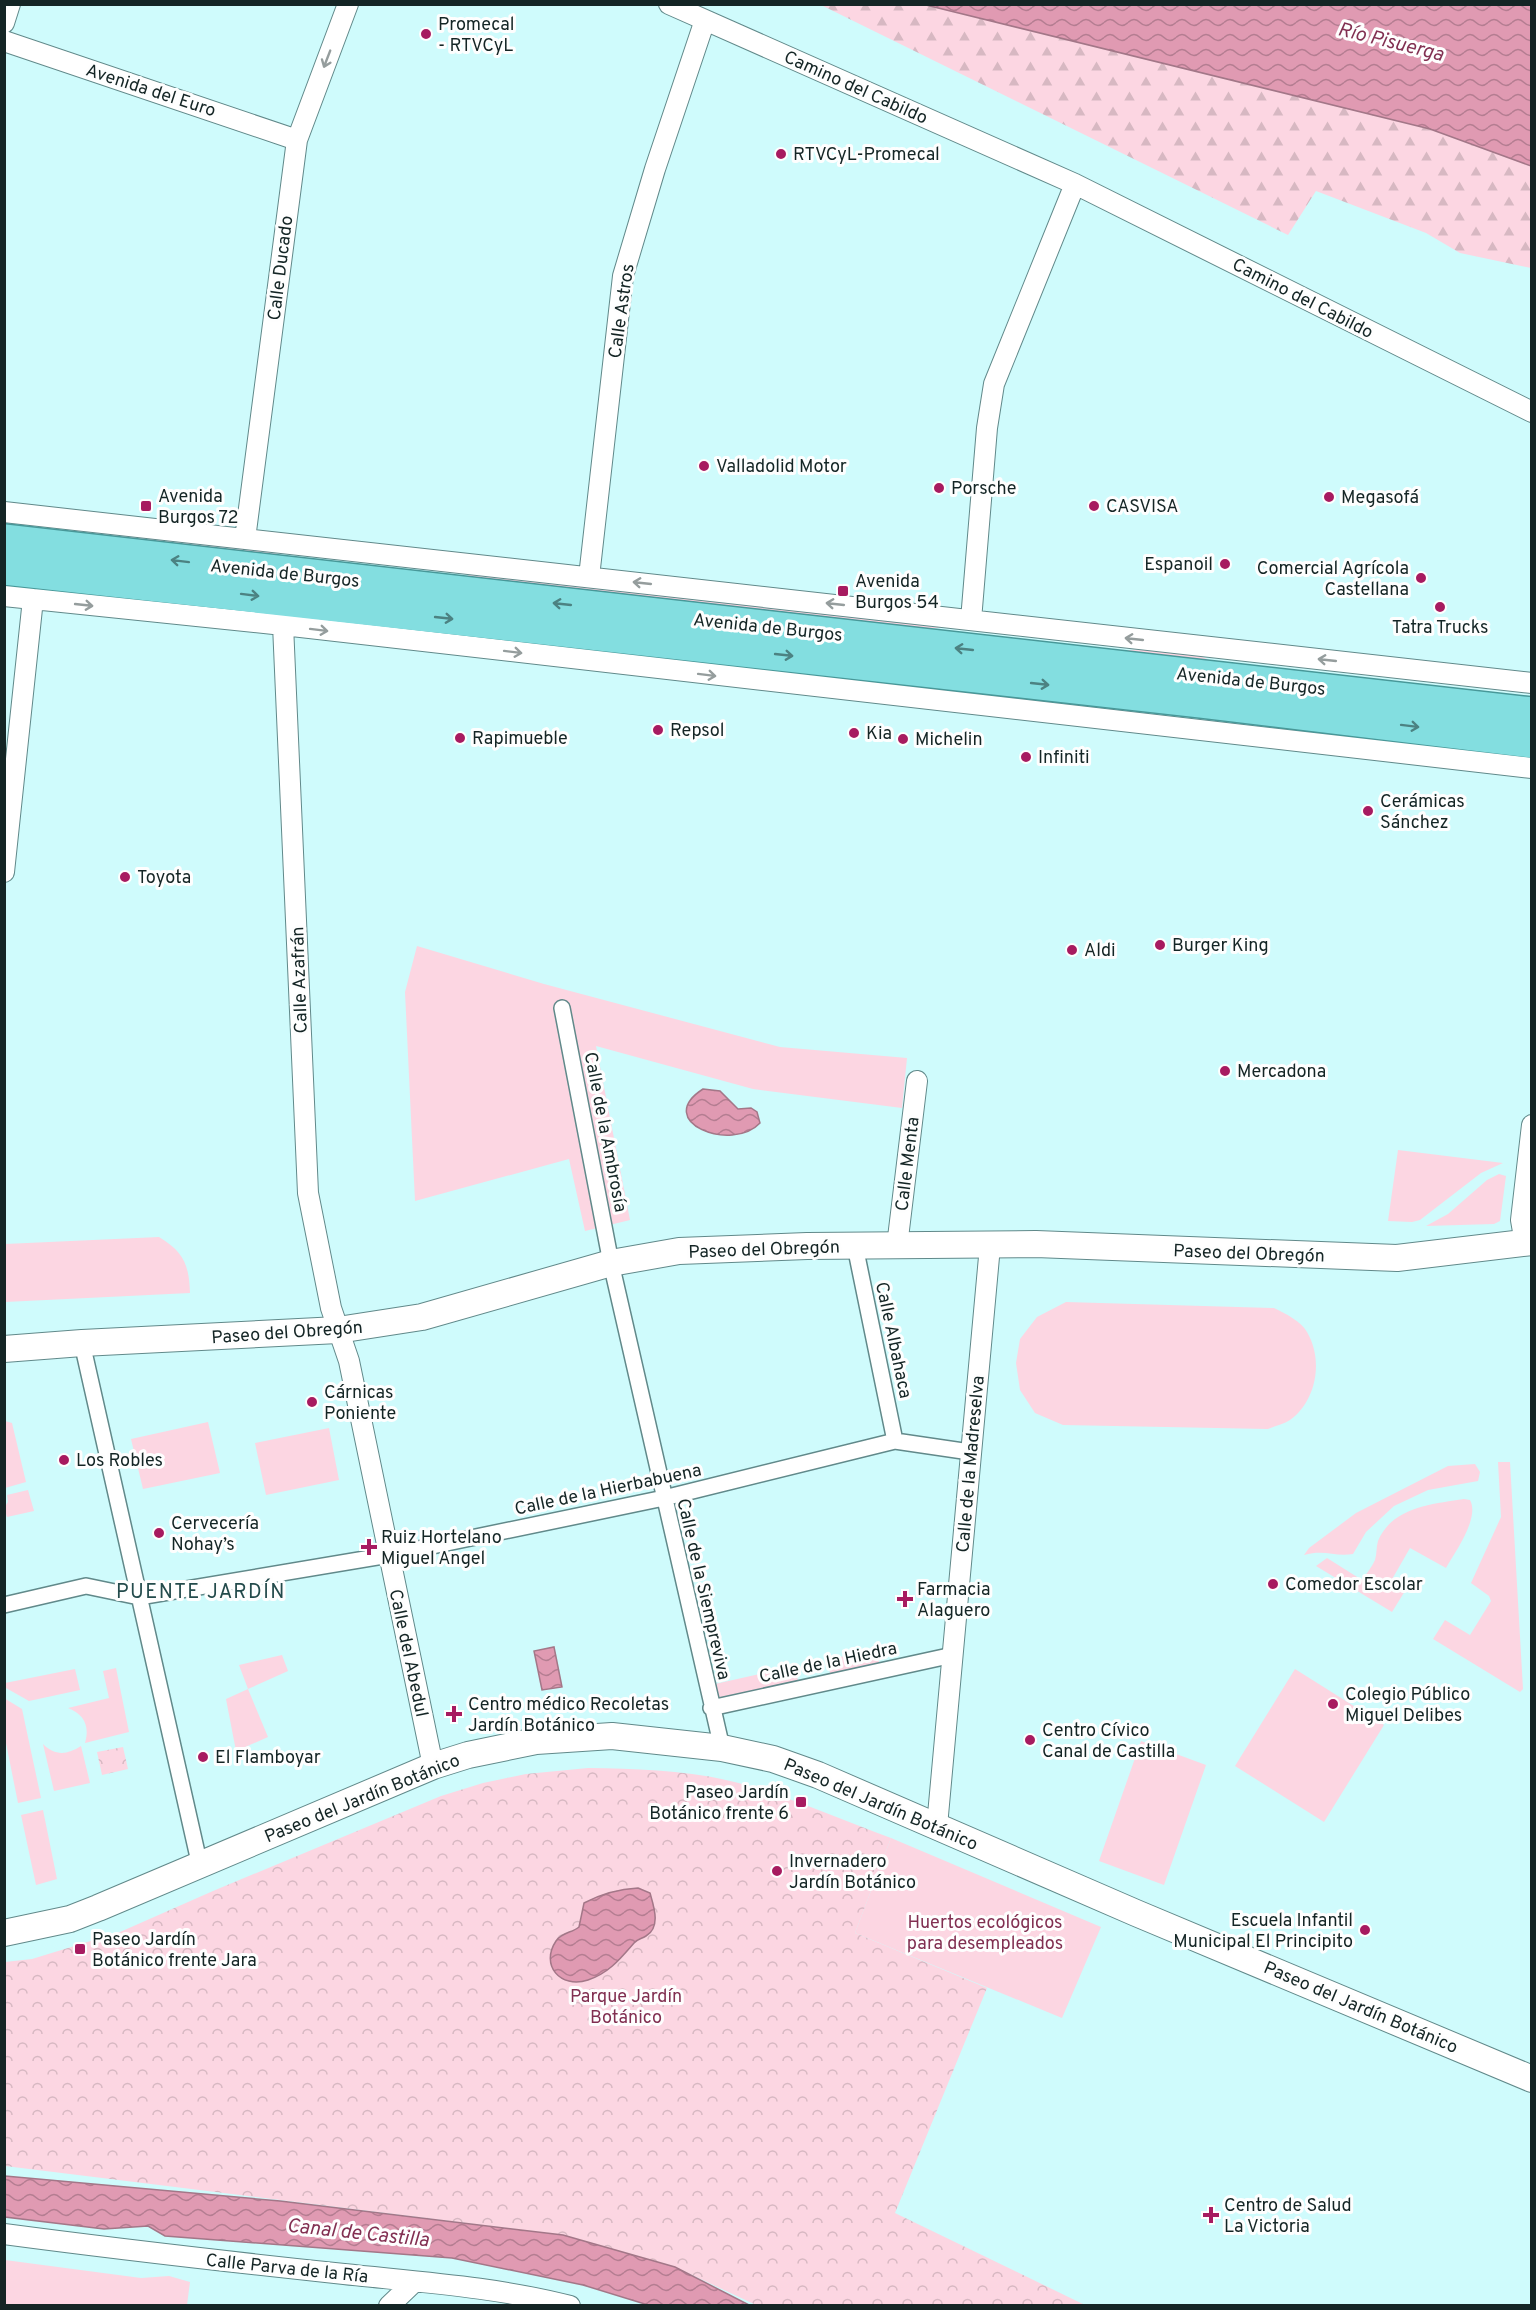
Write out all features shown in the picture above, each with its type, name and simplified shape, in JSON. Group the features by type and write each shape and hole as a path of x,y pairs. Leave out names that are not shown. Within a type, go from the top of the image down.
{"highway":[{"name":"Avenida de Burgos","path":"4,541 1002,653 1251,694"},
{"name":"Avenida de Burgos","path":"6,587 124,582 546,629 1251,694 1333,704 1532,741"},
{"name":"Avenida de Burgos","path":"1333,704 1532,714"}],"street":[{"path":"4,23 10,4"},
{"name":"Calle Ducado","path":"245,539 297,140 348,4"},
{"name":"Camino del Cabildo","path":"669,4 1075,184 1532,412"},
{"name":"Calle Astros","path":"589,577 623,276 655,169 705,20"},
{"name":"Avenida del Euro","path":"4,41 297,140"},
{"path":"971,620 987,428 994,384 1075,184"},
{"name":"Avenida de Burgos","path":"4,512 1532,685"},
{"path":"4,523 45,518"},
{"path":"327,548 425,589"},
{"name":"Avenida de Burgos","path":"6,587 33,599 1532,768"},
{"path":"4,872 33,599"},
{"name":"Calle Azafrán","path":"283,626 308,1192 331,1308 338,1330"},
{"path":"546,629 631,666"},
{"path":"1002,653 1084,633"},
{"path":"982,707 1231,721 1251,694 1241,664 1200,646"},
{"path":"1414,753 1344,735 1333,704 1352,675 1462,684 1532,685"},
{"path":"1490,762 1532,757"},
{"name":"Calle de la Ambrosía","path":"562,1008 611,1263"},
{"name":"Calle Menta","path":"897,1246 917,1081"},
{"path":"1528,1243 1521,1220 1532,1125"},
{"name":"Paseo del Obregón","path":"4,1349 338,1330 422,1317 611,1263 679,1251 1036,1244 1397,1258 1528,1243"},
{"name":"Calle Albahaca","path":"855,1246 895,1441"},
{"name":"Calle de la Madreselva","path":"937,1826 990,1246"},
{"name":"Calle de la Siempreviva","path":"611,1263 722,1748"},
{"name":"Calle del Abedul","path":"338,1330 349,1361 433,1766"},
{"path":"82,1343 200,1866"},
{"name":"Calle de la Hierbabuena","path":"4,1605 86,1586 139,1597 389,1556 664,1498 895,1441 970,1452"},
{"name":"Calle de la Hiedra","path":"711,1708 953,1655"},
{"name":"Paseo del Jardín Botánico","path":"4,1933 70,1919 433,1766 468,1755 536,1741 612,1736 722,1748 773,1759 818,1775 1136,1913 1532,2079"},
{"name":"Calle Parva de la Ría","path":"4,2234 123,2250 414,2282 543,2299 570,2306"},
{"path":"389,2306 414,2282"}],"green space":[{"path":"821,5 926,5 1430,129 1531,166 1531,268 1460,253 1426,233 1316,191 1288,235"},
{"path":"91,530 257,548 329,568 32,533"},
{"path":"469,573 953,627 902,630 486,584 468,576"},
{"path":"1143,649 1197,655 1223,665 1103,652"},
{"path":"417,946 544,984 780,1047 907,1058 902,1108 753,1089 596,1046 630,1220 585,1231 569,1159 415,1201 405,992"},
{"path":"1398,1150 1503,1163 1481,1173 1420,1220 1388,1221"},
{"path":"1499,1174 1506,1176 1500,1221 1494,1224 1426,1226 1448,1214 1487,1180"},
{"path":"159,1237 174,1248 184,1260 190,1293 5,1302 5,1244"},
{"path":"1066,1302 1274,1308 1293,1318 1307,1332 1315,1355 1315,1380 1299,1412 1290,1420 1268,1429 1063,1425 1035,1413 1020,1390 1016,1363 1020,1339 1037,1317"},
{"path":"5,1421 12,1423 26,1482 5,1488"},
{"path":"208,1422 220,1473 143,1489 131,1439"},
{"path":"329,1428 339,1480 266,1495 255,1443"},
{"path":"1498,1462 1510,1462 1523,1689 1520,1692 1433,1639 1445,1620 1470,1635 1491,1601 1489,1596 1471,1583 1501,1517"},
{"path":"1475,1464 1480,1472 1478,1481 1428,1490 1394,1506 1366,1532 1353,1554 1304,1555 1309,1548 1356,1513 1448,1466"},
{"path":"28,1490 34,1511 7,1517 4,1508 8,1502 7,1495"},
{"path":"1464,1499 1470,1500 1472,1516 1465,1535 1446,1568 1410,1548 1391,1581 1405,1591 1392,1612 1316,1566 1327,1558 1362,1580 1375,1560 1378,1541 1393,1521 1414,1509"},
{"path":"876,1649 882,1675 833,1686 827,1660"},
{"path":"282,1655 288,1671 248,1689 239,1665"},
{"path":"795,1666 800,1691 720,1708 715,1684"},
{"path":"116,1668 129,1732 85,1743 87,1731 84,1721 82,1717 68,1708 109,1698 103,1671"},
{"path":"75,1669 80,1690 29,1701 6,1688 5,1683"},
{"path":"1295,1669 1384,1725 1324,1822 1235,1766"},
{"path":"248,1689 268,1737 236,1751 226,1699"},
{"path":"4,1698 22,1709 41,1798 18,1803 5,1738"},
{"path":"1141,1741 1206,1765 1164,1885 1099,1861"},
{"path":"43,1744 52,1751 61,1753 81,1746 90,1783 54,1791"},
{"path":"123,1747 128,1769 102,1775 97,1752"},
{"name":"Parque Jardín Botánico","path":"588,1768 671,1772 732,1781 787,1798 891,1838 855,1933 987,1988 895,2213 1085,2305 756,2305 675,2267 563,2235 5,2166 5,1962 32,1959 120,1932 441,1796 483,1783 526,1774"},
{"path":"43,1810 57,1879 36,1885 21,1815"},
{"name":"Huertos ecológicos para desempleados","path":"891,1838 1101,1927 1062,2018 855,1933"},
{"path":"5,2260 141,2278 169,2276 190,2282 187,2305 5,2305"}],"water":[{"name":"Río Pisuerga","path":"926,5 1531,5 1531,166 1430,129"},
{"path":"703,1089 720,1091 738,1109 751,1108 757,1112 760,1123 747,1132 732,1135 702,1130 691,1122 686,1112 690,1101"},
{"path":"554,1647 562,1687 542,1690 534,1651"},
{"path":"638,1888 650,1893 652,1898 655,1922 651,1932 636,1941 614,1965 602,1974 578,1982 561,1978 552,1966 550,1958 552,1950 558,1938 579,1927 584,1903 610,1892"},
{"name":"Canal de Castilla","path":"5,2176 280,2201 563,2235 675,2267 749,2305 648,2305 583,2285 452,2258 165,2236 148,2226 104,2229 5,2217"}],"place":[{"name":"Promecal - RTVCyL","path":"426,34"},
{"name":"RTVCyL-Promecal","path":"781,154"},
{"name":"Valladolid Motor","path":"704,466"},
{"name":"Porsche","path":"939,488"},
{"name":"Megasofá","path":"1329,497"},
{"name":"Avenida Burgos 72","path":"146,506"},
{"name":"CASVISA","path":"1094,506"},
{"name":"Espanoil","path":"1225,564"},
{"name":"Comercial Agrícola Castellana","path":"1421,578"},
{"name":"Avenida Burgos 54","path":"843,591"},
{"name":"Tatra Trucks","path":"1440,607"},
{"name":"Repsol","path":"658,730"},
{"name":"Kia","path":"854,733"},
{"name":"Rapimueble","path":"460,738"},
{"name":"Michelin","path":"903,739"},
{"name":"Infiniti","path":"1026,757"},
{"name":"Cerámicas Sánchez","path":"1368,811"},
{"name":"Toyota","path":"125,877"},
{"name":"Burger King","path":"1160,945"},
{"name":"Aldi","path":"1072,950"},
{"name":"Mercadona","path":"1225,1071"},
{"name":"Cárnicas Poniente","path":"312,1402"},
{"name":"Los Robles","path":"64,1460"},
{"name":"Cervecería Nohay’s","path":"159,1533"},
{"name":"Ruiz Hortelano Miguel Angel","path":"369,1547"},
{"name":"Comedor Escolar","path":"1273,1584"},
{"name":"Farmacia Alaguero","path":"905,1599"},
{"name":"Colegio Público Miguel Delibes","path":"1333,1704"},
{"name":"Centro médico Recoletas Jardín Botánico","path":"454,1714"},
{"name":"Centro Cívico Canal de Castilla","path":"1030,1740"},
{"name":"El Flamboyar","path":"203,1757"},
{"name":"Paseo Jardín Botánico frente 6","path":"801,1802"},
{"name":"Invernadero Jardín Botánico","path":"777,1871"},
{"name":"Escuela Infantil Municipal El Principito","path":"1365,1930"},
{"name":"Paseo Jardín Botánico frente Jara","path":"80,1949"},
{"name":"Centro de Salud La Victoria","path":"1211,2215"}],"district":[{"name":"PUENTE JARDÍN","path":"201,1591"}]}
